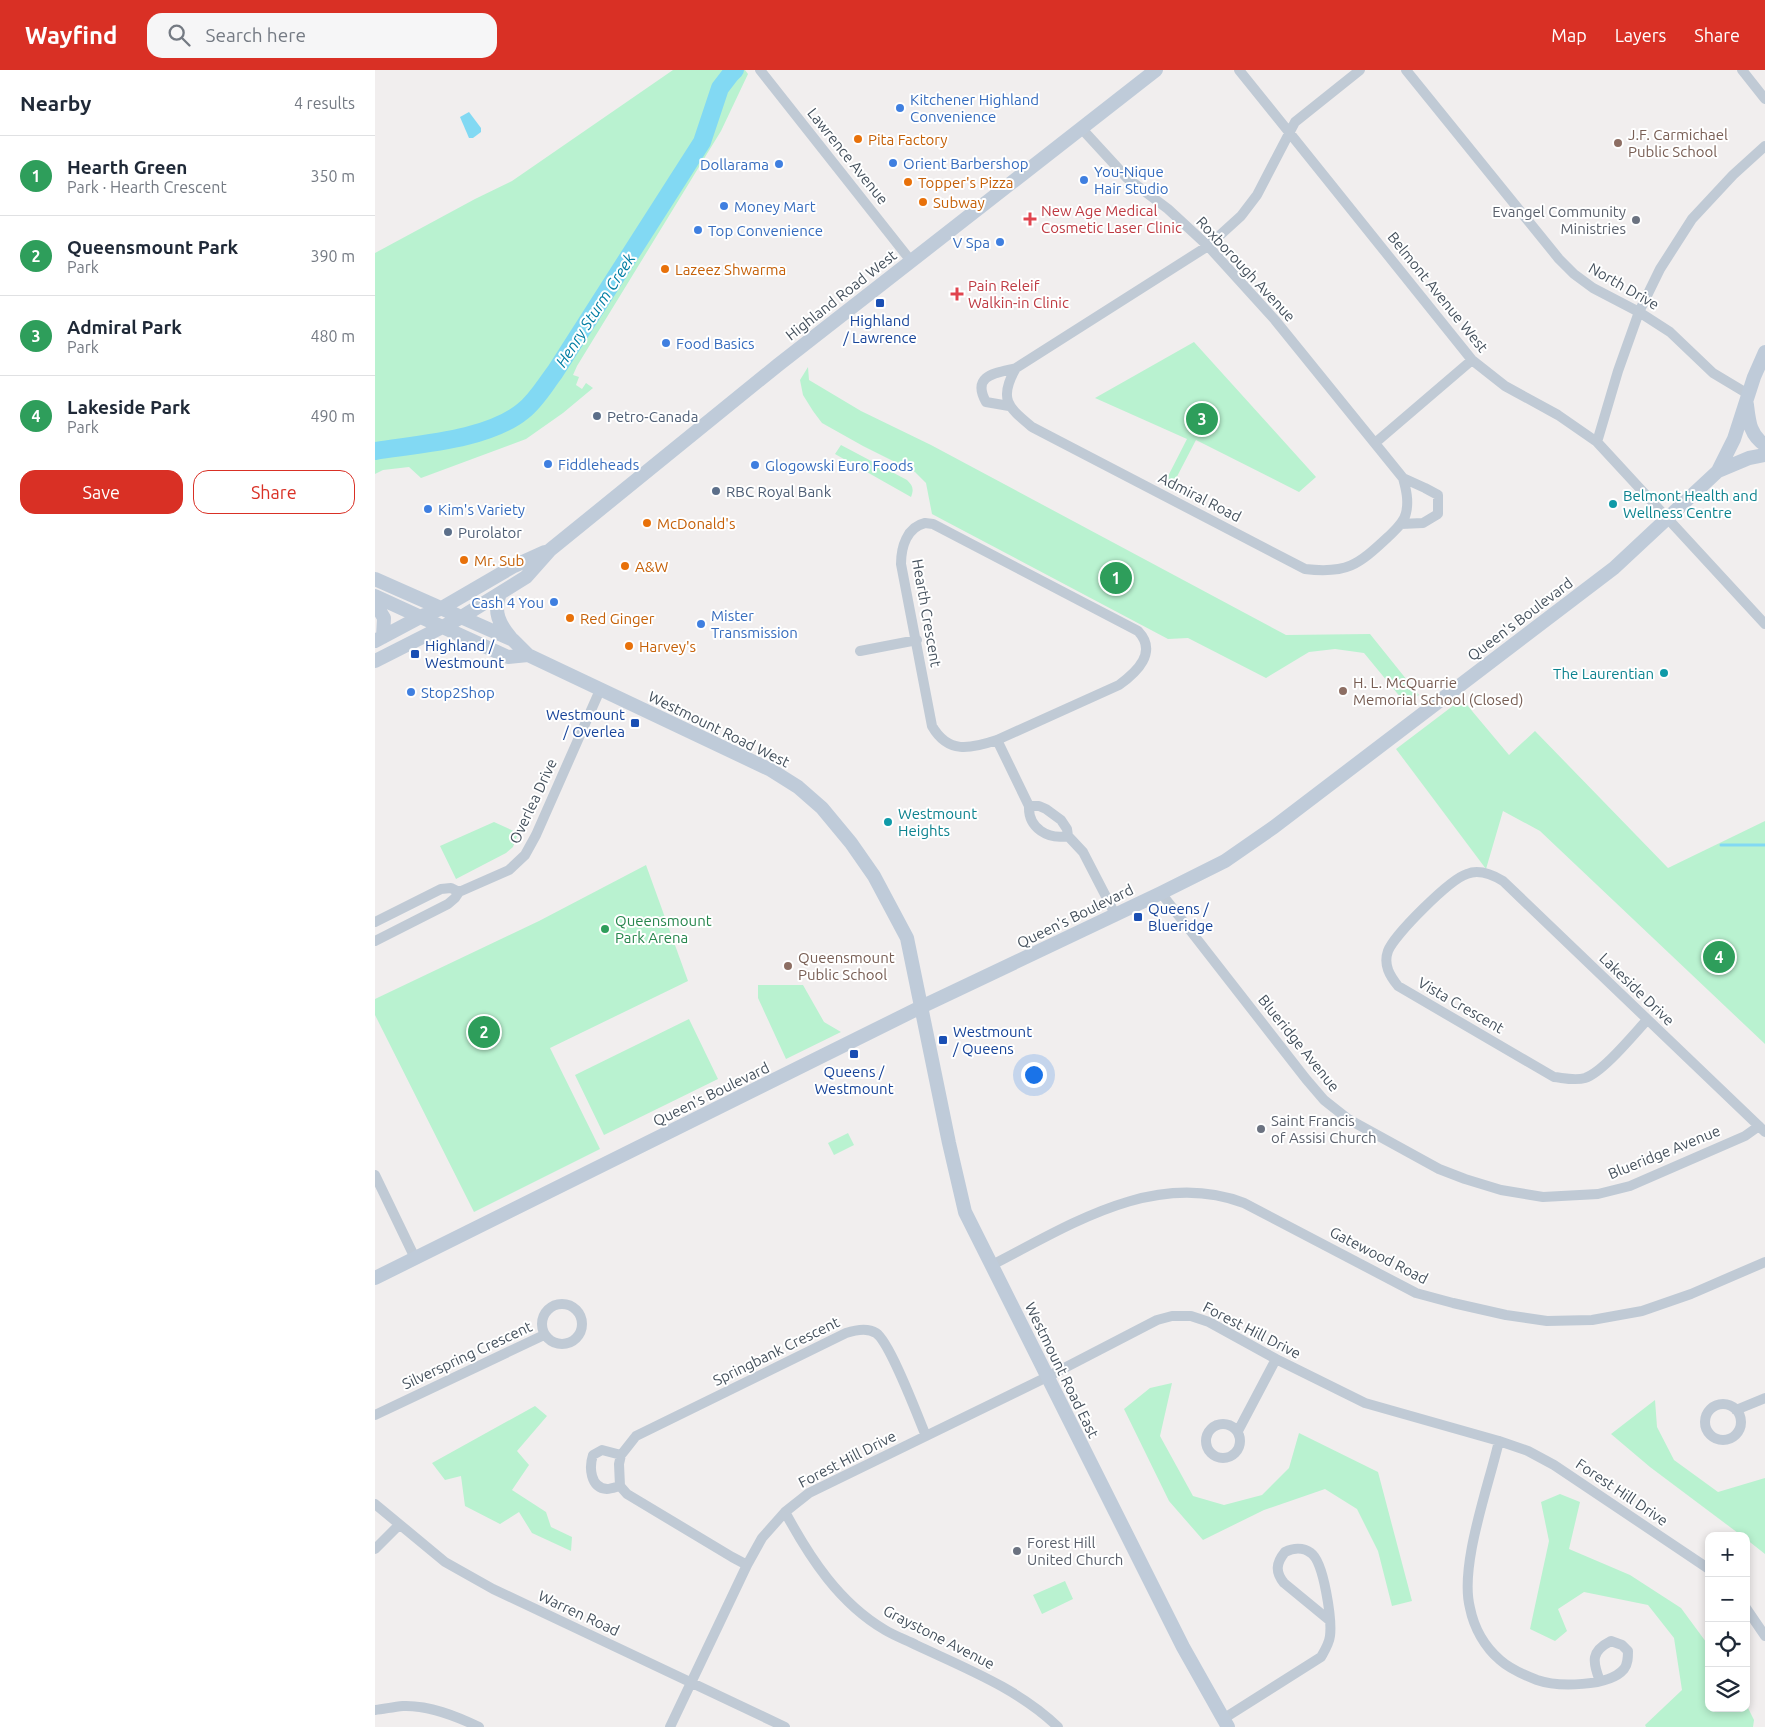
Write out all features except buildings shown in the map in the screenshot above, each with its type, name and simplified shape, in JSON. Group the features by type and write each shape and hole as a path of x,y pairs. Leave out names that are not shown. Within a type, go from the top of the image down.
{"main road":[{"name":"Highland Road West","path":"375,661 460,618 526,577 550,550 778,365 1156,70"},
{"name":"Queen's Boulevard","path":"375,1278 921,1007 1225,861 1274,827 1614,568 1668,519 1718,471 1734,439 1747,398 1765,352"},
{"name":"Queen's Boulevard","path":"1747,398 1750,428 1757,440 1765,445"},
{"name":"Queen's Boulevard","path":"1718,471 1749,458 1765,455"},
{"name":"Highland Road West","path":"379,639 422,616 440,609 514,566 550,550"},
{"name":"Westmount Road West","path":"375,579 513,640 527,655 771,770 798,787 822,808 851,843 874,876 907,938 921,1007"},
{"path":"500,593 496,608 497,616 501,626 513,640"},
{"name":"Westmount Road West","path":"375,596 508,657 527,655"},
{"path":"375,603 384,618 379,639"},
{"name":"Westmount Road East","path":"921,1007 961,1199 969,1218 1183,1647 1226,1723"}],"street":[{"name":"Lawrence Avenue","path":"760,70 911,260"},
{"name":"Belmont Avenue West","path":"1239,70 1471,360 1505,386 1558,415 1597,442 1765,624"},
{"path":"1016,368 1009,380 1007,392 1009,406 986,402 982,395 982,383 988,375 1016,368 1208,246 1241,216 1257,195 1299,118 1360,70"},
{"name":"North Drive","path":"1406,70 1573,274 1593,288 1639,312 1670,332 1713,373 1747,398"},
{"path":"1742,70 1765,99"},
{"name":"Roxborough Avenue","path":"1082,129 1127,178 1168,210 1208,246 1275,320 1375,443"},
{"path":"1597,442 1617,371 1639,312 1660,269 1692,219 1733,174 1765,146"},
{"path":"1403,478 1407,502 1406,513 1401,524 1423,523 1438,514 1438,496 1403,478 1375,443 1471,360"},
{"name":"Admiral Road","path":"1009,406 1032,427 1305,569 1338,570 1355,564 1368,555 1401,524"},
{"name":"Hearth Crescent","path":"925,522 933,524 1137,630 1143,636 1146,650 1141,665 1133,675 1119,685 997,740 966,748 946,743 938,736 932,726 917,640 901,564 901,555 907,536 925,522"},
{"path":"860,651 917,640"},
{"name":"Overlea Drive","path":"375,941 448,904 459,892 509,870 525,854 536,835 600,690"},
{"path":"997,740 1029,806 1029,815 1032,823 1040,830 1058,838 1068,836"},
{"path":"1029,806 1039,806 1053,813 1067,829 1068,836 1083,852 1115,914"},
{"name":"Vista Crescent","path":"1485,873 1468,873 1454,880 1397,937 1388,952 1386,964 1388,974 1398,986 1554,1077 1585,1078 1597,1072 1647,1020"},
{"name":"Lakeside Drive","path":"1485,873 1503,881 1762,1129"},
{"name":"Overlea Drive","path":"375,922 441,888 451,888 459,892"},
{"name":"Blueridge Avenue","path":"1161,893 1324,1100 1349,1119 1439,1170 1501,1190 1543,1197 1598,1194 1630,1186 1762,1129"},
{"path":"375,1175 415,1258"},
{"name":"Gatewood Road","path":"992,1265 1072,1224 1130,1200 1155,1194 1183,1191 1228,1196 1245,1202 1416,1293 1488,1311 1547,1322 1592,1320 1642,1311 1691,1294 1765,1262"},
{"name":"Forest Hill Drive","path":"670,1727 747,1565 762,1538 785,1512 809,1493 1047,1377 1157,1320 1172,1316 1191,1316 1209,1322 1275,1359 1383,1409 1499,1441 1528,1451 1555,1465 1705,1566"},
{"name":"Springbank Crescent","path":"621,1455 636,1436 846,1333 861,1329 876,1333 888,1348 926,1436"},
{"name":"Silverspring Crescent","path":"375,1415 544,1334"},
{"path":"1237,1431 1275,1359"},
{"path":"1736,1410 1765,1398"},
{"path":"1499,1441 1473,1544 1469,1571 1469,1608 1475,1625 1485,1645 1500,1660 1516,1671 1554,1684 1576,1685 1600,1681"},
{"path":"620,1486 607,1489 599,1486 592,1478 590,1465 593,1455 602,1450 621,1455 619,1464 620,1486 627,1494 732,1558 747,1565"},
{"name":"Warren Road","path":"375,1504 445,1562 493,1589 785,1727"},
{"name":"Graystone Avenue","path":"785,1512 815,1563 838,1592 860,1612 885,1630 1003,1686 1058,1727"},
{"path":"375,1549 399,1525"},
{"path":"1226,1723 1321,1657 1327,1648 1330,1634 1329,1600 1317,1559 1311,1553 1298,1548 1285,1552 1278,1564 1279,1578 1329,1620"},
{"path":"1750,1614 1765,1636"},
{"path":"375,1710 404,1706 433,1709 463,1719 479,1727"}],"green space":[{"path":"673,70 745,70 748,74 721,131 577,366 573,375 579,377 576,385 582,389 586,383 593,388 563,413 526,439 421,478 409,467 383,470 375,474 375,253 512,181"},
{"path":"1194,342 1316,477 1299,492 1196,440 1170,490 1163,486 1187,439 1095,398"},
{"path":"808,367 809,380 861,411 931,445 1286,635 1370,634 1419,695 1406,704 1364,653 1335,649 1309,652 1266,678 1188,638 1168,639 932,514 926,483 915,472 822,423 803,395 800,380"},
{"path":"841,445 907,480 912,488 911,497 835,454"},
{"path":"1462,699 1509,755 1535,731 1668,868 1765,821 1765,1044 1540,831 1503,811 1486,869 1396,749"},
{"path":"494,822 518,833 513,847 506,853 456,879 440,846"},
{"path":"646,865 688,981 550,1048 600,1149 474,1212 375,1015 375,999 539,921"},
{"path":"758,985 803,985 824,1022 841,1032 786,1059 758,998"},
{"path":"689,1019 718,1079 604,1135 575,1075"},
{"path":"848,1133 854,1145 834,1155 828,1143"},
{"path":"1172,1383 1160,1436 1193,1496 1224,1505 1262,1495 1289,1468 1299,1433 1378,1472 1412,1601 1392,1606 1378,1551 1357,1509 1325,1489 1264,1510 1203,1540 1169,1501 1124,1409 1150,1388"},
{"path":"1655,1400 1657,1427 1674,1460 1718,1492 1765,1478 1765,1554 1750,1542 1750,1532 1737,1532 1650,1467 1611,1434"},
{"path":"535,1406 547,1416 517,1451 529,1465 512,1490 546,1512 551,1527 572,1537 571,1551 532,1533 519,1512 500,1524 465,1506 461,1476 445,1480 432,1463"},
{"path":"1560,1494 1580,1502 1569,1549 1630,1575 1681,1608 1705,1641 1705,1712 1750,1712 1754,1720 1753,1727 1646,1727 1645,1725 1682,1690 1674,1638 1648,1605 1584,1592 1558,1609 1567,1631 1555,1641 1530,1629 1549,1541 1541,1502"},
{"path":"1065,1581 1073,1599 1042,1614 1033,1595"}],"water":[{"path":"469,112 481,128 481,132 473,138 469,138 460,117"}],"waterway":[{"name":"Henry Sturm Creek","path":"375,451 472,435 508,421 532,403 555,372 702,142 720,88 735,70"},
{"path":"1721,845 1765,845"}],"place":[{"name":"Kitchener Highland Convenience","path":"900,108"},
{"name":"Pita Factory","path":"858,139"},
{"name":"J.F. Carmichael Public School","path":"1618,143"},
{"name":"Orient Barbershop","path":"893,163"},
{"name":"Dollarama","path":"779,164"},
{"name":"You-Nique Hair Studio","path":"1084,180"},
{"name":"Topper's Pizza","path":"908,182"},
{"name":"Subway","path":"923,202"},
{"name":"Money Mart","path":"724,206"},
{"name":"New Age Medical Cosmetic Laser Clinic","path":"1030,219"},
{"name":"Evangel Community Ministries","path":"1636,220"},
{"name":"Top Convenience","path":"698,230"},
{"name":"V Spa","path":"1000,242"},
{"name":"Lazeez Shwarma","path":"665,269"},
{"name":"Pain Releif Walkin-in Clinic","path":"957,294"},
{"name":"Highland / Lawrence","path":"880,303"},
{"name":"Food Basics","path":"666,343"},
{"name":"Petro-Canada","path":"597,416"},
{"name":"Admiral Park","path":"1202,419"},
{"name":"Fiddleheads","path":"548,464"},
{"name":"Glogowski Euro Foods","path":"755,465"},
{"name":"RBC Royal Bank","path":"716,491"},
{"name":"Belmont Health and Wellness Centre","path":"1613,504"},
{"name":"Kim's Variety","path":"428,509"},
{"name":"McDonald's","path":"647,523"},
{"name":"Purolator","path":"448,532"},
{"name":"Mr. Sub","path":"464,560"},
{"name":"A&W","path":"625,566"},
{"name":"Hearth Green","path":"1116,578"},
{"name":"Cash 4 You","path":"554,602"},
{"name":"Red Ginger","path":"570,618"},
{"name":"Mister Transmission","path":"701,624"},
{"name":"Harvey's","path":"629,646"},
{"name":"Highland / Westmount","path":"415,654"},
{"name":"The Laurentian","path":"1664,673"},
{"name":"H. L. McQuarrie Memorial School (Closed)","path":"1343,691"},
{"name":"Stop2Shop","path":"411,692"},
{"name":"Westmount / Overlea","path":"635,723"},
{"name":"Westmount Heights","path":"888,822"},
{"name":"Queens / Blueridge","path":"1138,917"},
{"name":"Queensmount Park Arena","path":"605,929"},
{"name":"Lakeside Park","path":"1719,957"},
{"name":"Queensmount Public School","path":"788,966"},
{"name":"Queensmount Park","path":"484,1032"},
{"name":"Westmount / Queens","path":"943,1040"},
{"name":"Queens / Westmount","path":"854,1054"},
{"name":"Saint Francis of Assisi Church","path":"1261,1129"},
{"name":"Forest Hill United Church","path":"1017,1551"}]}
